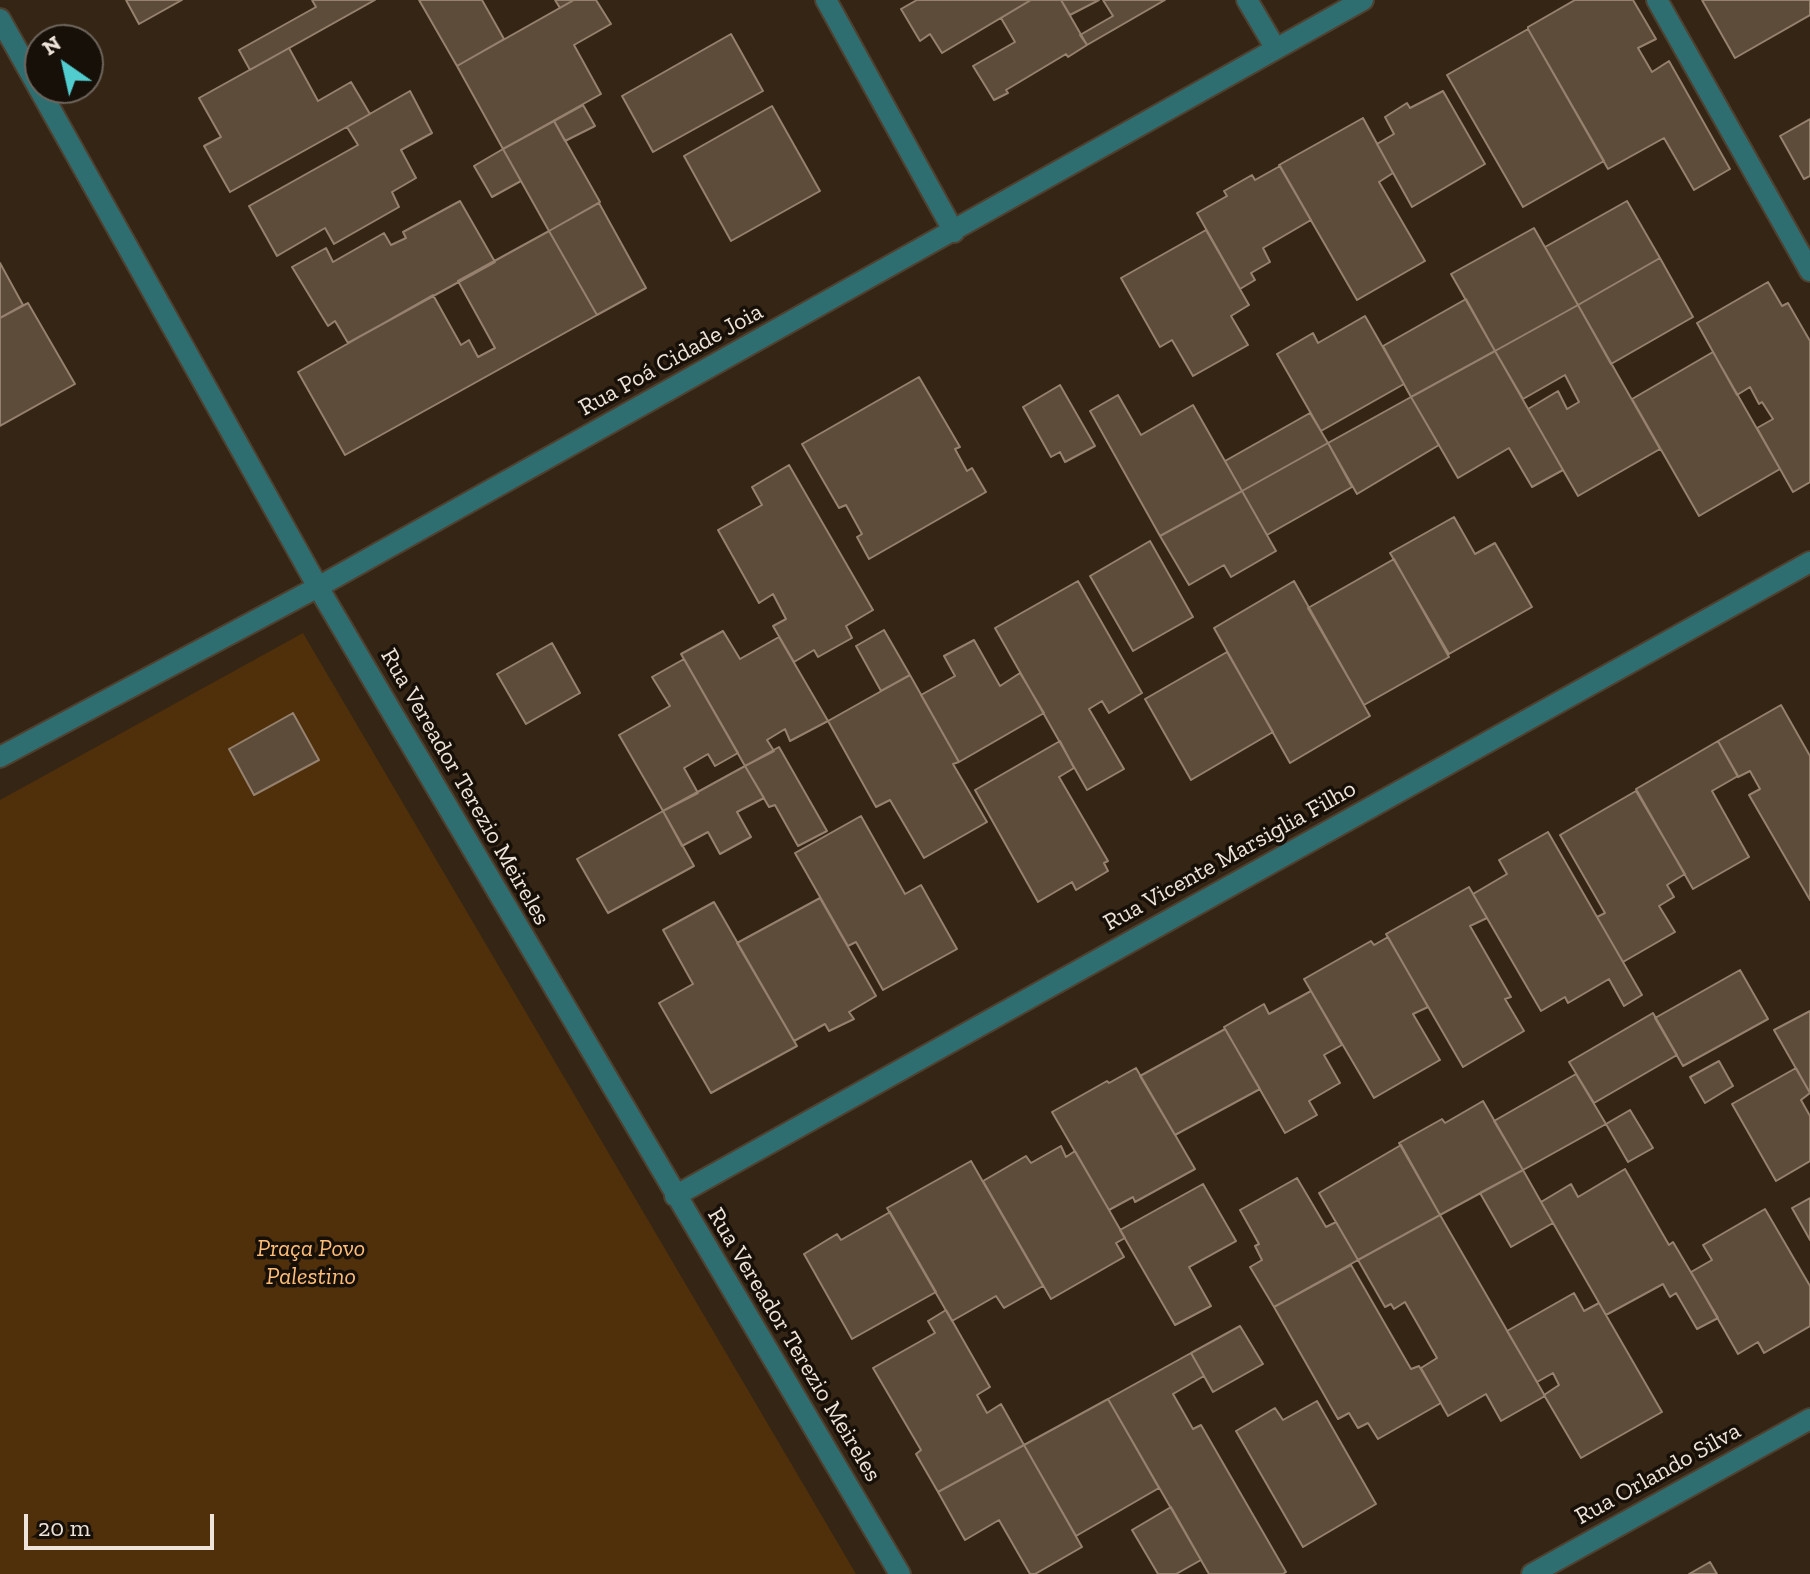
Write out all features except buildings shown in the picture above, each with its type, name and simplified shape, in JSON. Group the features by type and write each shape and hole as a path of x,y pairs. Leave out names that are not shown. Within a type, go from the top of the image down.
{"street":[{"path":"826,0 954,232"},
{"path":"1247,0 1276,49"},
{"name":"Rua Poá Cidade Joia","path":"0,757 318,587 1363,0"},
{"path":"1657,0 1810,271"},
{"name":"Rua Vereador Terezio Meireles","path":"0,19 318,587 900,1574"},
{"name":"Rua Vicente Marsiglia Filho","path":"675,1196 1810,562"},
{"name":"Rua Orlando Silva","path":"1532,1574 1810,1419"}],"green space":[{"name":"Praça Povo Palestino","path":"303,633 856,1574 0,1574 0,800"}]}
